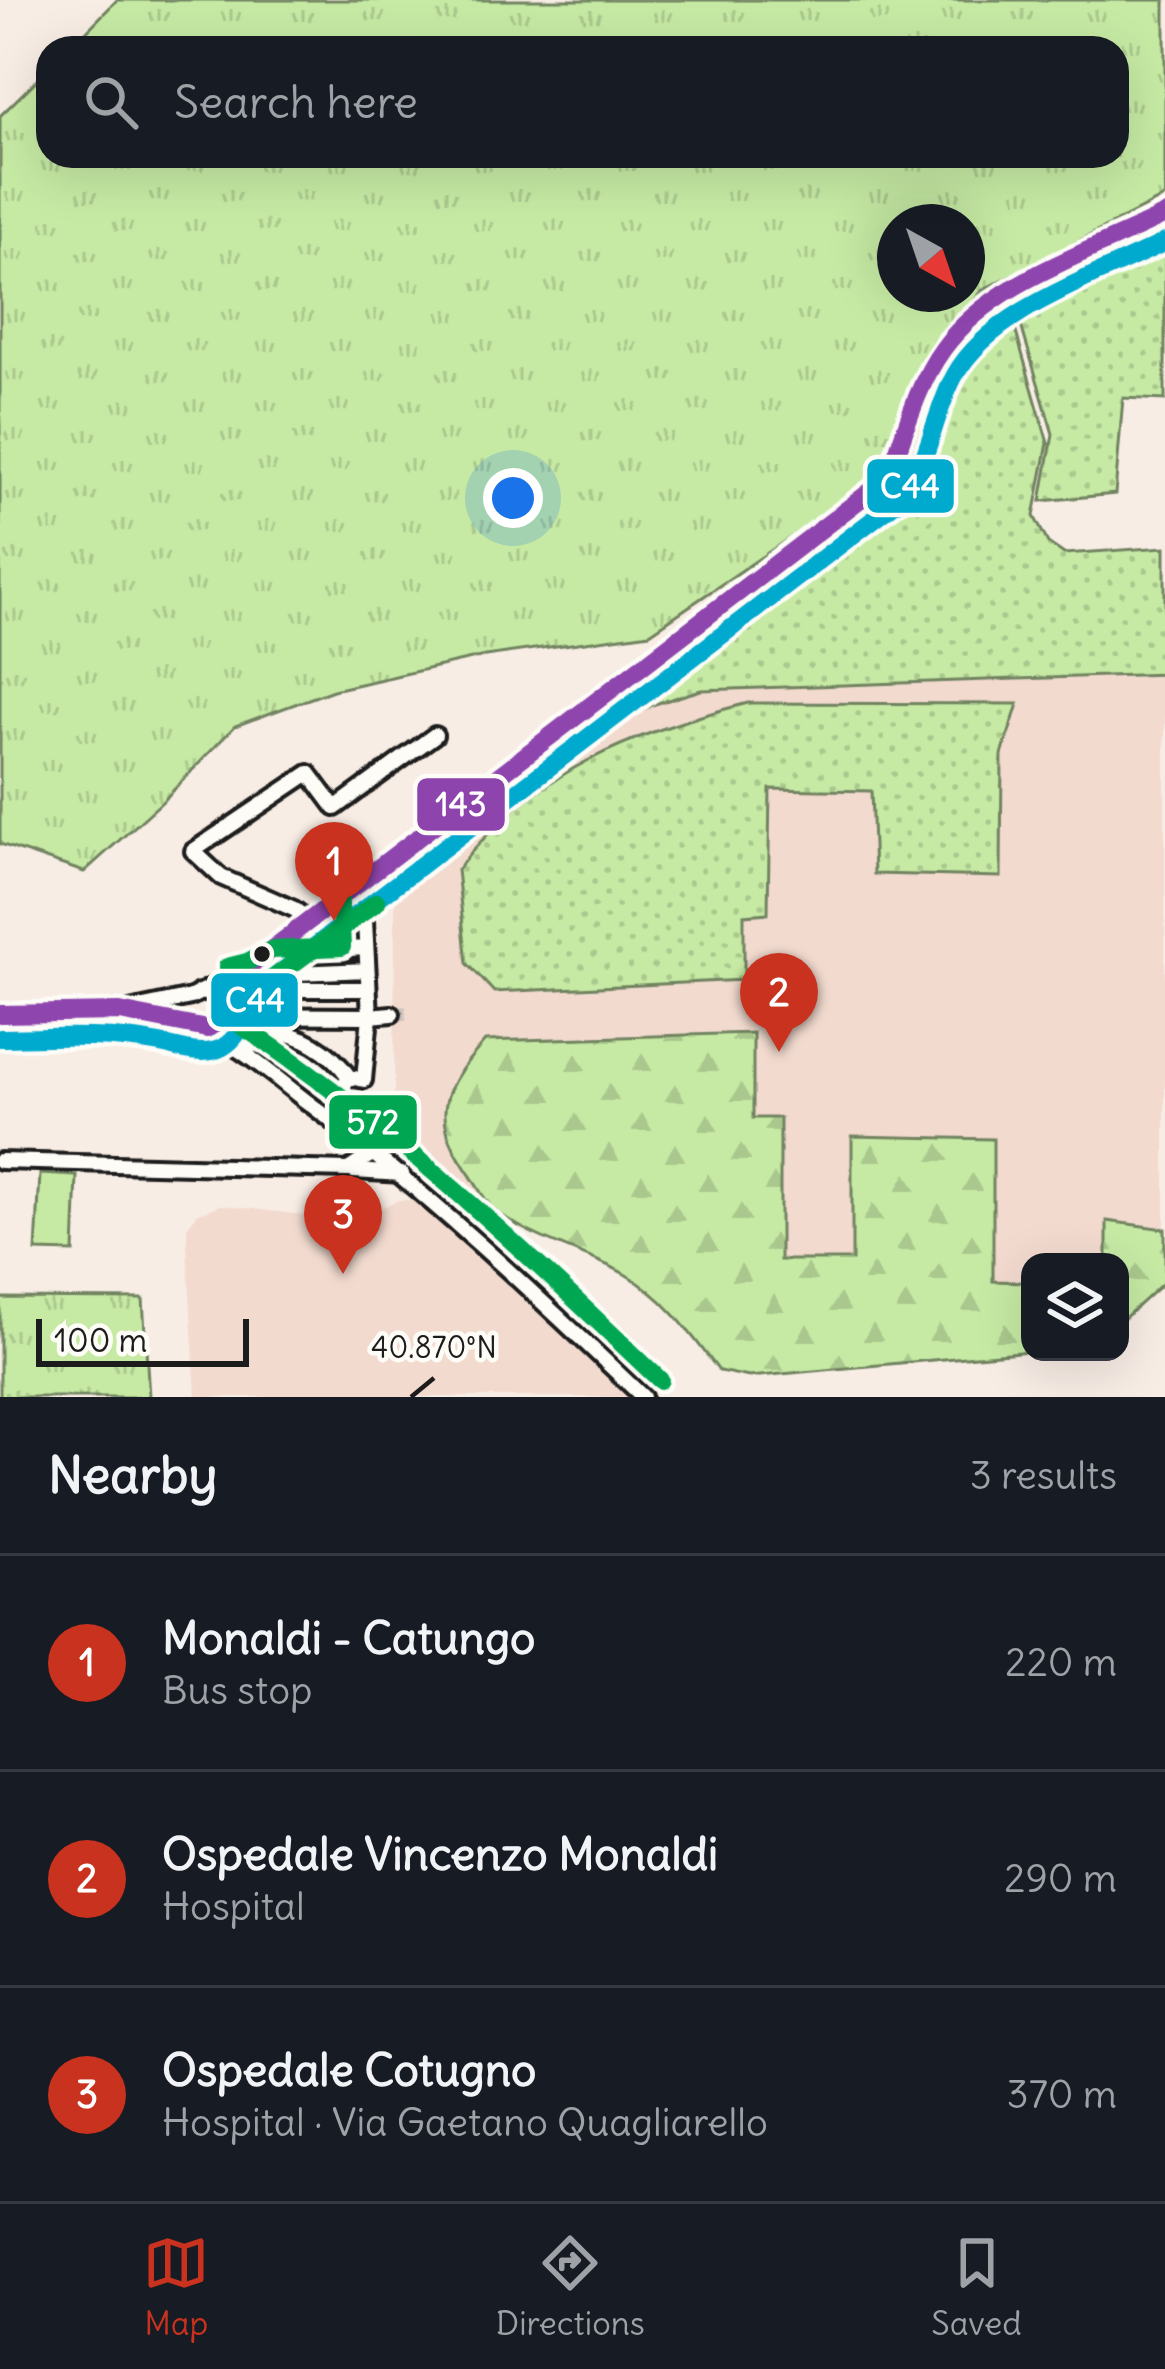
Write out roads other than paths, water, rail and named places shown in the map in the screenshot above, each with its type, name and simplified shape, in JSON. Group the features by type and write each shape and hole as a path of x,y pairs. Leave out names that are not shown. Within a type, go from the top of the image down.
{"street":[{"path":"643,1397 505,1264 402,1174 256,1063 197,1028 185,1012 195,995 246,969 363,883 888,478 944,347 977,313 1165,215"},
{"path":"310,921 294,908 220,878 193,851 309,773 335,808 435,735"},
{"path":"349,1077 337,1096 264,1039 270,1031 304,1037 349,1077 364,1080 370,1016 363,883"},
{"path":"270,977 302,952 366,949"},
{"path":"0,1013 120,1012 197,1028 213,1026 246,969"},
{"path":"230,991 270,977 368,970"},
{"path":"270,977 290,989 368,989"},
{"path":"120,1012 214,995 256,1063"},
{"path":"222,1011 392,1014"},
{"path":"349,1170 375,1152"},
{"path":"0,1161 402,1174"}],"tunnel":[{"path":"392,1014 413,1013"}],"place":[{"name":"Monaldi - Catungo","path":"334,921"},
{"name":"Ospedale Vincenzo Monaldi","path":"779,1052"},
{"name":"Ospedale Cotugno","path":"343,1274"}]}
